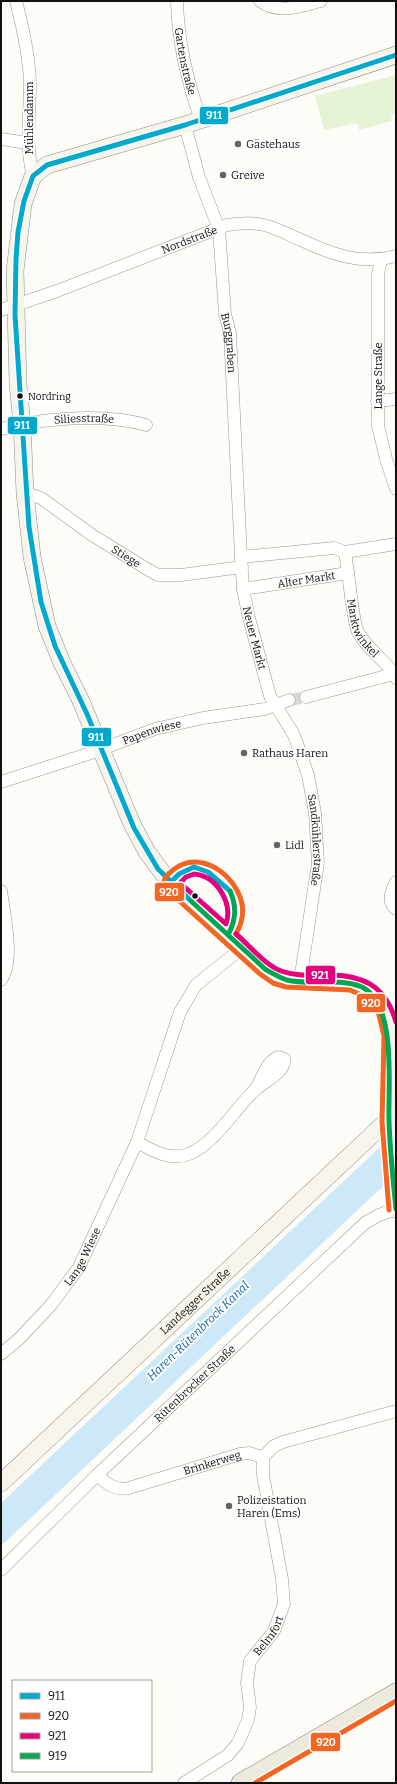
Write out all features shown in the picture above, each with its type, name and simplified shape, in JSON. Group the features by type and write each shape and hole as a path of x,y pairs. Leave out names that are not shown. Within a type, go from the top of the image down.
{"main road":[{"path":"241,1783 396,1693"}],"street":[{"name":"Mühlendamm","path":"8,308 15,271 18,235 23,204 33,176 28,143 30,82 28,53 16,1"},
{"name":"Gartenstraße","path":"177,1 178,28 193,123"},
{"path":"260,1 269,7 278,9 288,9 322,1"},
{"path":"33,176 47,165 193,123 396,55"},
{"name":"Burggraben","path":"193,123 200,177 219,229 225,314 230,333 241,562"},
{"path":"1,139 28,143"},
{"name":"Nordstraße","path":"8,308 219,229 241,223 264,225 334,254 357,260 380,260 396,256"},
{"name":"Lange Straße","path":"380,260 378,274 377,401 381,440 396,489"},
{"path":"8,308 22,424 25,493 32,557 47,626 62,663 81,701 132,824 147,852 158,869 170,883 265,969 278,977 300,981 339,982 362,987 391,1008 389,1125 396,1209"},
{"path":"377,401 396,399"},
{"name":"Siliesstraße","path":"22,424 80,418 126,419 146,425"},
{"path":"1,429 22,424"},
{"name":"Stiege","path":"25,493 41,498 92,534 147,570 158,575 181,575 241,562"},
{"path":"241,562 396,544"},
{"name":"Alter Markt","path":"243,589 348,573 340,550"},
{"name":"Neuer Markt","path":"241,562 243,589 249,618 270,696 276,707"},
{"name":"Marktwinkel","path":"306,697 395,676 387,663 369,646 358,631 348,573"},
{"path":"276,707 290,700"},
{"name":"Papenwiese","path":"1,782 101,749 155,729 203,718 276,707"},
{"name":"Sandkühlerstraße","path":"276,707 294,735 308,775 315,813 318,863 300,981"},
{"path":"396,882 392,889 390,900 392,906 396,909"},
{"path":"1,891 7,947 5,975 1,980"},
{"name":"Lange Wiese","path":"1,1354 19,1339 52,1305 79,1267 137,1142 180,1012 196,985 242,948"},
{"path":"137,1142 157,1153 171,1156 187,1155 202,1147 256,1089"},
{"name":"Landegger Straße","path":"1,1483 389,1125"},
{"name":"Rütenbrocker Straße","path":"1,1570 97,1475 365,1223 396,1209"},
{"path":"264,1457 274,1446 283,1442 396,1411"},
{"name":"Brinkerweg","path":"97,1475 105,1483 122,1489 240,1454 249,1453 264,1457"},
{"name":"Belmfort","path":"184,1783 228,1754 238,1743 248,1720 250,1707 247,1683 250,1661 274,1631 284,1604 282,1579 263,1475 262,1464 264,1457"}],"green space":[{"path":"396,75 396,114 391,115 392,121 359,130 357,123 324,130 315,96"}],"water":[{"name":"Haren-Rütenbrock Kanal","path":"396,1132 396,1174 1,1546 1,1503"}],"tunnel":[{"path":"289,700 306,697"}],"transit line":[{"name":"911","path":"33,176 47,165 185,125 396,55"},
{"name":"911","path":"33,176 24,201 18,232 15,315 29,527 41,602 55,646 87,714 134,828 158,869 191,901"},
{"name":"920","path":"236,934 242,919 242,904 238,893 225,875 205,863 194,862 183,864 168,874 163,884 165,888 260,974 273,983 286,987 350,990 366,997 378,1011 384,1036 382,1122 389,1210"},
{"name":"911","path":"170,883 179,874 194,867 208,872 230,891"},
{"name":"921","path":"194,874 210,880 221,892 225,899 227,908 228,916 226,924 180,883 186,877 194,874"},
{"name":"919","path":"228,935 233,924 235,913 234,903 230,891"},
{"name":"919","path":"191,901 265,969 275,975 296,982 334,982 353,984 362,987 373,996 381,1010 386,1027 389,1067 389,1132 396,1209"},
{"name":"921","path":"236,934 269,964 286,973 337,975 360,979 370,984 385,998 396,1022"},
{"name":"920","path":"255,1783 396,1701"}],"place":[{"name":"Gästehaus","path":"238,144"},
{"name":"Greive","path":"223,175"},
{"name":"Nordring","path":"20,396"},
{"name":"Rathaus Haren","path":"244,753"},
{"name":"Lidl","path":"277,845"},
{"name":"Polizeistation Haren (Ems)","path":"229,1506"}]}
